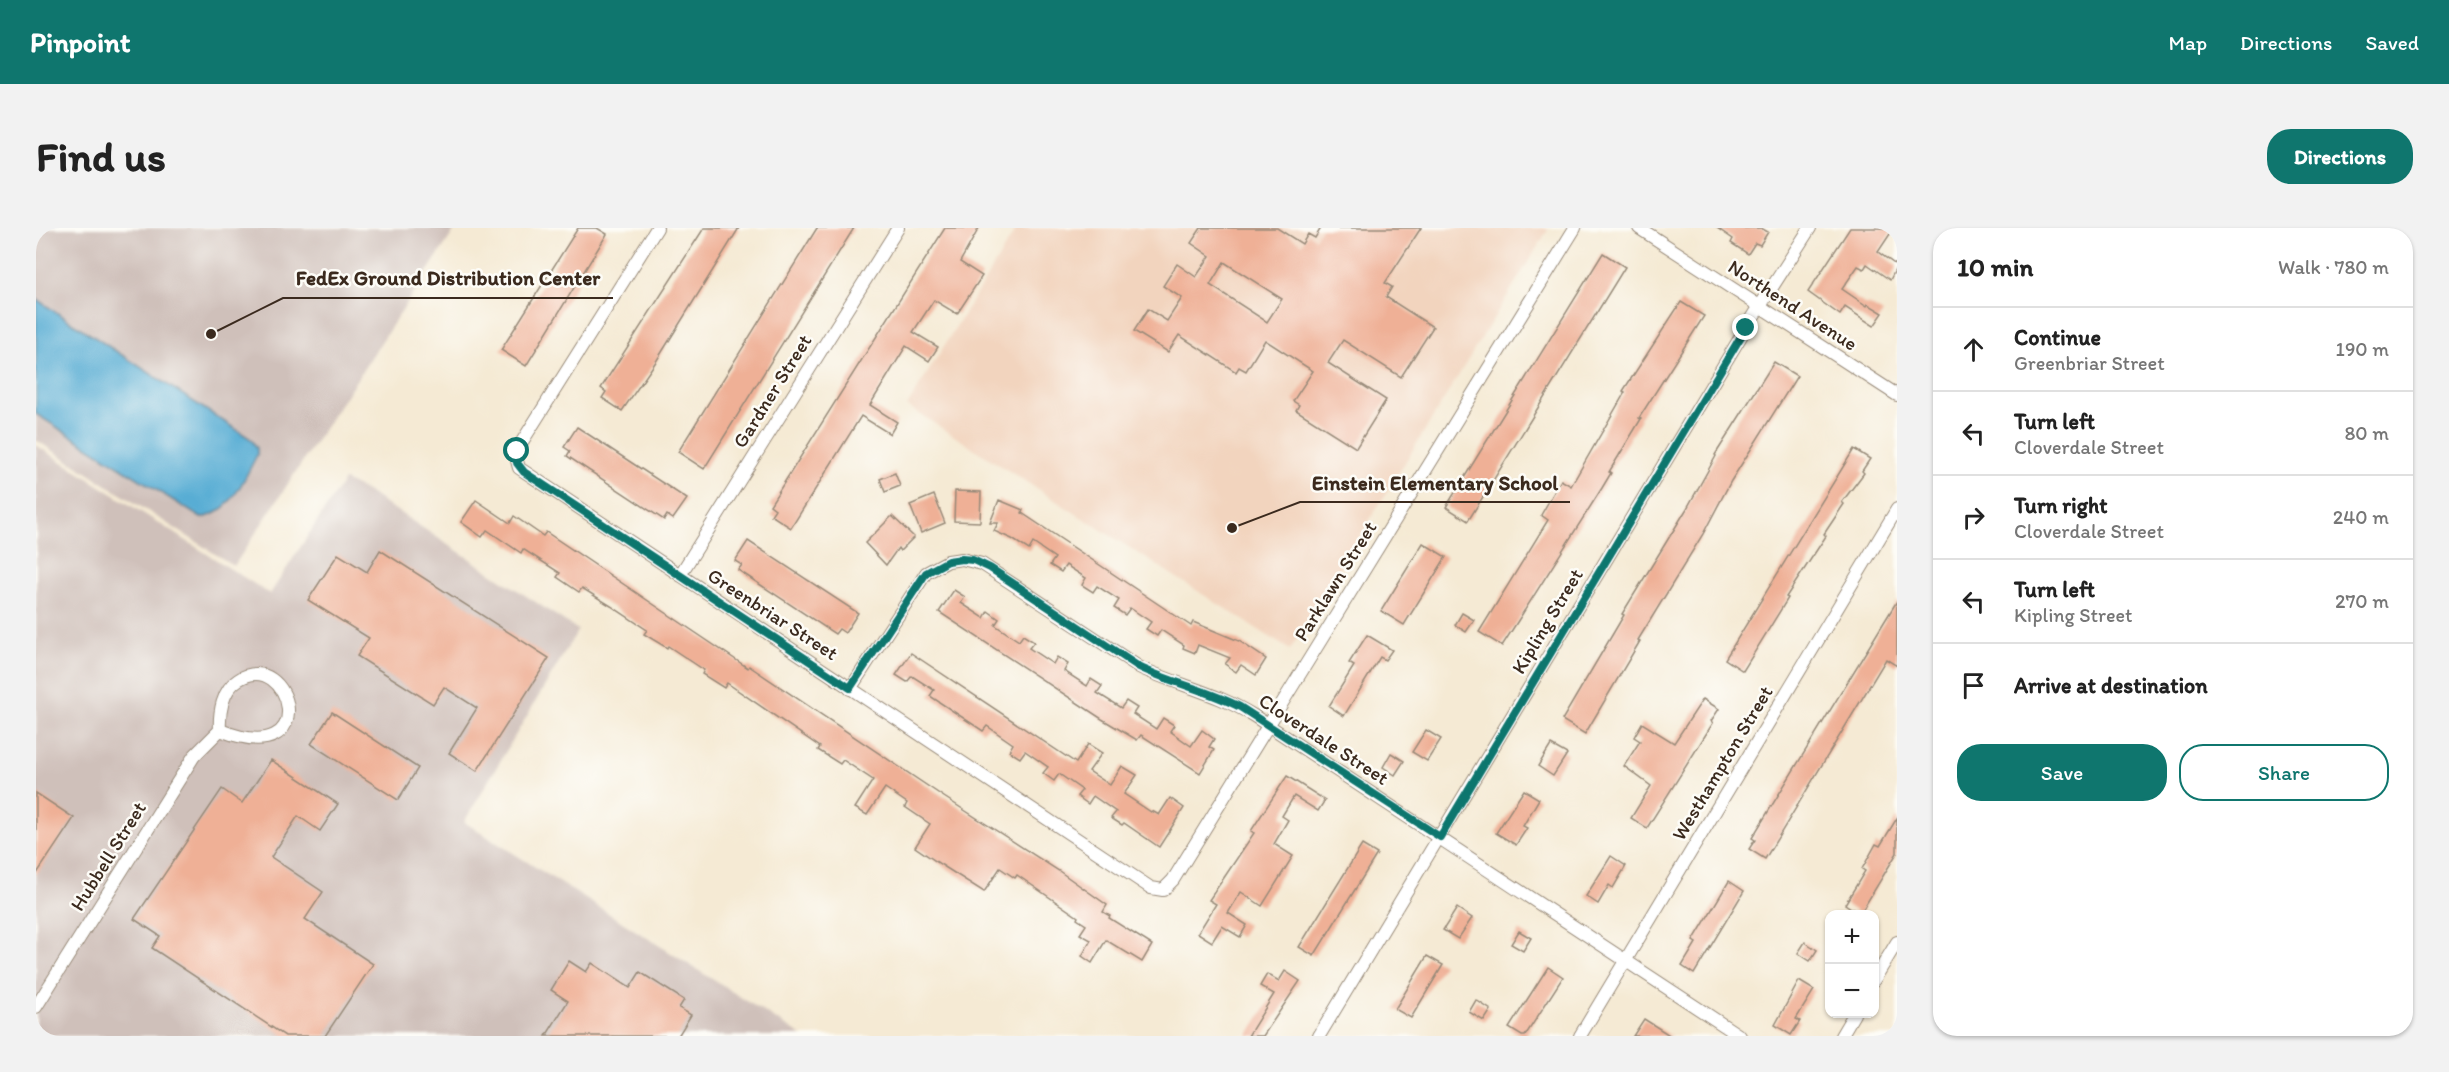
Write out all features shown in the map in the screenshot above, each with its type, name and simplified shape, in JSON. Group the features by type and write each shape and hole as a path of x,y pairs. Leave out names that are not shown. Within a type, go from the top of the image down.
{"street":[{"name":"Greenbriar Street","path":"657,228 520,445 517,451 517,463 524,472 1151,888 1163,890"},
{"name":"Gardner Street","path":"680,575 898,228"},
{"name":"Parklawn Street","path":"1163,890 1173,880 1269,726 1575,228"},
{"name":"Northend Avenue","path":"1639,228 1897,395"},
{"name":"Kipling Street","path":"1319,1036 1759,306 1810,228"},
{"name":"Westhampton Street","path":"1580,1036 1897,509"},
{"name":"Cloverdale Street","path":"850,688 926,573 948,561 973,560 990,568 1139,667 1161,678 1226,700 1269,726 1740,1036"},
{"path":"262,675 271,679 285,693 287,718 276,735 249,740 219,730 219,716 223,700 235,682 244,676 262,675"},
{"name":"Hubbell Street","path":"36,1007 194,756 219,730"},
{"path":"1879,973 1897,942"},
{"path":"1841,1036 1852,1018"}],"shaded area":[{"path":"36,228 456,228 234,566 36,440"},
{"path":"1017,228 1549,228 1290,650 907,406"},
{"path":"36,445 270,594 344,480 368,492 578,630 464,822 802,1036 36,1036"}],"water":[{"path":"36,299 251,439 257,448 257,455 242,484 229,502 212,515 201,518 36,414"}],"building":[{"path":"578,228 597,228 607,234 526,366 501,350"},
{"path":"704,228 739,228 657,360 622,411 602,398 606,392 601,388"},
{"path":"817,228 854,228 704,469 678,452"},
{"path":"945,228 979,228 960,262 982,276 957,314 934,300 913,332 938,347 929,361 906,346 870,405 897,422 890,434 861,416 791,528 771,515 775,509 770,505"},
{"path":"1201,228 1277,228 1302,244 1308,234 1315,238 1321,228 1421,228 1385,283 1392,287 1386,297 1433,327 1401,377 1343,340 1328,363 1386,400 1356,448 1296,410 1299,405 1293,401 1313,371 1265,340 1246,371 1239,367 1236,372 1179,335 1168,352 1134,331 1148,309 1167,321 1182,298 1163,286 1177,264 1196,277 1210,256 1191,243","holes":["1224,262 1282,299 1267,322 1210,285"]},
{"path":"1717,228 1761,228 1768,232 1760,245 1755,243 1748,254 1731,243 1733,239"},
{"path":"1850,228 1894,228 1878,252 1897,266 1890,280 1867,264 1864,269 1858,266 1842,289 1867,306 1868,304 1883,313 1874,326 1845,307 1840,315 1808,292"},
{"path":"1603,253 1625,267 1468,521 1446,507"},
{"path":"1681,302 1704,316 1639,418 1641,419 1602,488 1502,646 1479,632 1548,520 1541,515 1561,480 1571,486 1625,392 1623,391"},
{"path":"1774,362 1797,376 1731,481 1703,534 1638,640 1640,641 1585,734 1562,720 1624,615 1622,614 1686,510 1715,455"},
{"path":"577,427 687,499 673,519 667,515 664,520 567,456 570,451 564,447"},
{"path":"1854,449 1870,459 1862,471 1864,473 1842,502 1844,504 1824,534 1826,536 1786,597 1788,598 1743,671 1725,659"},
{"path":"895,473 900,486 885,492 880,479"},
{"path":"955,491 981,492 980,522 954,521"},
{"path":"934,495 945,523 921,533 910,505"},
{"path":"476,500 510,523 514,516 543,536 546,532 748,668 749,666 1059,871 1107,905 1103,912 1110,916 1109,918 1152,945 1142,962 1106,940 1092,963 1082,956 1091,940 1080,934 1086,925 1017,875 1015,878 1000,868 984,892 940,864 915,847 930,824 905,807 907,803 885,788 867,815 855,808 873,780 843,760 840,764 818,750 820,747 727,683 724,688 702,674 704,670 668,646 667,648 644,634 647,630 582,588 579,592 557,577 560,573 523,549 521,553 487,530 482,537 461,522"},
{"path":"999,500 1023,510 1022,513 1191,626 1193,622 1239,641 1266,659 1256,675 1241,665 1236,672 1225,664 1230,658 1198,645 1195,653 1183,648 1184,645 1161,630 1157,636 1146,629 1151,622 1130,608 1125,615 1114,608 1119,600 1097,586 1093,592 1082,585 1086,578 1066,565 1061,572 1050,565 1055,558 1033,543 1029,550 994,531 998,523 990,523"},
{"path":"892,516 914,537 900,551 898,548 886,565 865,543"},
{"path":"748,541 858,613 845,633 839,629 835,634 738,570 742,565 735,561"},
{"path":"1423,543 1446,557 1404,625 1381,611"},
{"path":"380,550 549,658 477,771 449,753 477,708 444,687 433,704 357,656 369,638 308,600 338,554 367,572"},
{"path":"954,590 965,597 961,603 984,618 988,611 999,619 995,625 1019,641 1023,635 1034,642 1029,648 1053,664 1057,657 1068,664 1064,671 1087,686 1091,679 1102,686 1097,693 1121,708 1126,701 1137,708 1133,714 1156,729 1163,718 1174,725 1170,731 1191,746 1202,730 1214,739 1209,747 1214,750 1200,773 1141,735 1137,740 1102,719 939,612"},
{"path":"1897,601 1897,666 1886,659 1765,859 1749,849 1755,840 1752,838"},
{"path":"1462,613 1474,620 1466,632 1455,625"},
{"path":"1367,635 1392,650 1385,660 1380,657 1344,716 1329,706 1354,666 1349,663"},
{"path":"911,653 1076,763 1088,744 1102,753 1089,771 1110,785 1122,766 1137,775 1124,794 1151,812 1159,815 1170,798 1184,808 1159,847 1124,823 1122,825 1111,818 1116,812 1093,796 1088,804 1077,796 1082,790 1059,774 1054,781 1043,773 1048,767 1025,751 1020,758 1009,751 1013,744 987,726 983,731 930,696 934,690 912,676 907,682 896,675"},
{"path":"1703,699 1719,709 1711,721 1713,723 1647,828 1631,818 1651,786 1624,766 1640,741 1634,737 1642,723 1674,743"},
{"path":"332,712 418,768 398,800 311,744"},
{"path":"1426,730 1441,739 1427,761 1412,752"},
{"path":"1551,745 1567,754 1553,776 1538,766"},
{"path":"1391,753 1404,761 1395,775 1383,767"},
{"path":"271,760 338,804 320,831 298,816 271,857 323,892 305,919 373,964 325,1036 285,1036 152,948 160,936 134,919 222,789 242,803"},
{"path":"1287,776 1325,800 1318,811 1294,796 1282,816 1288,820 1274,844 1293,856 1262,906 1241,892 1228,913 1247,925 1240,937 1222,926 1212,942 1198,933 1216,904 1209,900 1254,833 1251,831"},
{"path":"1524,790 1539,799 1523,826 1527,828 1516,845 1496,833"},
{"path":"36,793 74,818 36,875"},
{"path":"1897,818 1897,853 1862,910 1854,910 1845,904 1865,871 1862,869 1876,844 1880,846"},
{"path":"1362,845 1377,854 1314,956 1299,947"},
{"path":"1611,856 1626,866 1613,888 1609,885 1598,904 1586,896"},
{"path":"1729,881 1744,891 1694,974 1682,966 1696,943 1693,941"},
{"path":"1457,908 1472,918 1458,939 1443,930"},
{"path":"1519,931 1531,938 1523,951 1511,944"},
{"path":"1805,942 1817,950 1810,961 1798,953"},
{"path":"1427,956 1443,965 1411,1018 1395,1009"},
{"path":"569,961 586,972 592,963 630,988 640,972 684,1000 679,1008 691,1015 678,1036 546,1036 568,1001 551,990"},
{"path":"1548,967 1563,977 1525,1036 1522,1036 1509,1028"},
{"path":"1285,971 1300,981 1263,1036 1248,1036 1274,994 1260,986 1267,974 1279,981"},
{"path":"1799,981 1814,990 1796,1019 1800,1021 1791,1035 1775,1025"},
{"path":"1476,1000 1491,1010 1484,1021 1469,1012"},
{"path":"1644,1019 1671,1036 1633,1036"}],"place":[{"name":"FedEx Ground Distribution Center","path":"211,334"},
{"name":"Einstein Elementary School","path":"1232,528"}],"route":[{"path":"517,451 517,463 524,472 850,688 926,573 935,566 948,561 973,560 990,568 1139,667 1180,685 1211,693 1240,707 1440,837 1746,328"}]}
